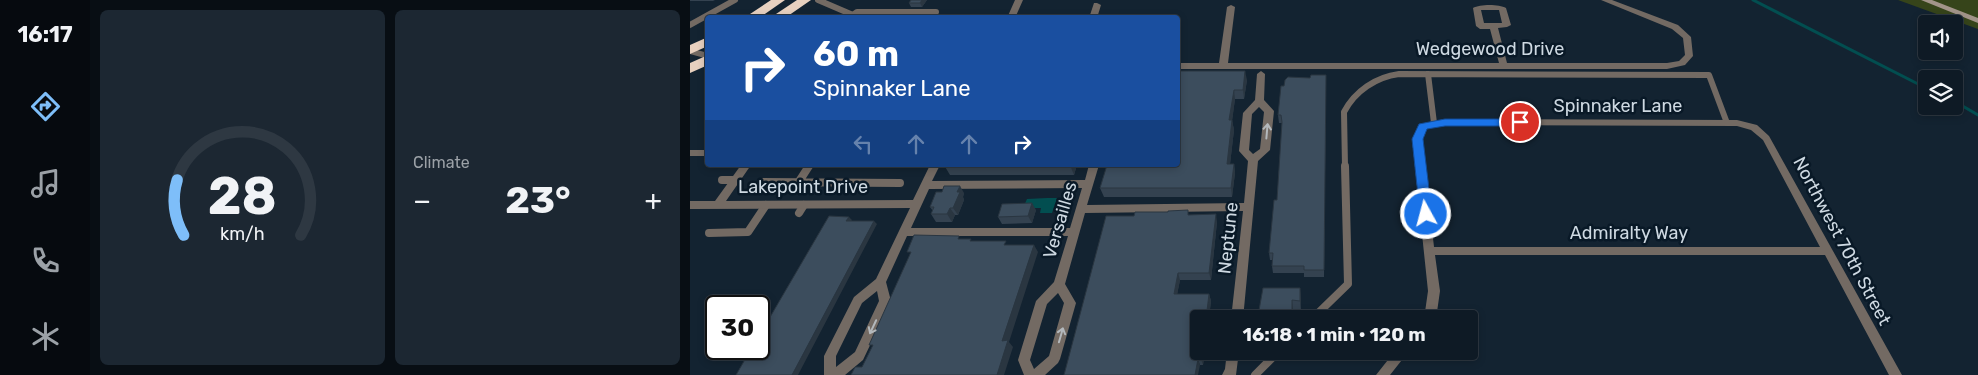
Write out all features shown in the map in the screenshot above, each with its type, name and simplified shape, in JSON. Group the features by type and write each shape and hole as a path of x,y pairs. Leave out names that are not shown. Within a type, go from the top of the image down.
{"highway":[{"path":"755,15 779,0"},
{"path":"781,15 805,0"},
{"path":"690,51 705,43"},
{"path":"690,70 705,60"}],"street":[{"path":"1012,15 1019,0"},
{"name":"Wedgewood Drive","path":"1180,66 1503,64 1667,66 1682,63 1689,56 1687,36 1675,27 1605,0"},
{"path":"1925,0 1978,21"},
{"path":"1094,15 1097,4"},
{"path":"1222,66 1231,7"},
{"path":"1493,26 1503,64"},
{"path":"690,51 705,57"},
{"name":"Neptune","path":"1253,160 1244,151 1248,113 1259,101 1261,74"},
{"name":"Neptune","path":"1238,310 1253,160 1265,150 1269,111 1259,101"},
{"name":"Spinnaker Lane","path":"1430,251 1417,139 1423,126 1434,123 1727,123 1754,127"},
{"name":"Northwest 70th Street","path":"1754,127 1761,132 1771,145 1896,375"},
{"path":"718,205 745,167"},
{"path":"830,375 830,356 858,300 880,282 934,167"},
{"name":"Versailles","path":"1030,375 1024,360 1042,301 1059,285 1093,167"},
{"path":"926,185 1088,184"},
{"name":"Lakepoint Drive","path":"690,205 766,205 801,209 916,204"},
{"path":"1081,209 1248,207"},
{"path":"903,232 1074,232"},
{"path":"1430,251 1434,291 1431,310"},
{"name":"Admiralty Way","path":"1430,251 1828,251"},
{"path":"836,375 859,356 885,301 880,282"},
{"name":"Versailles","path":"1036,375 1054,359 1070,303 1059,285"},
{"path":"1228,375 1231,372 1232,360"},
{"path":"1382,375 1395,360"}],"lane":[{"path":"708,15 735,0"},
{"path":"818,0 849,15"},
{"path":"852,15 857,12 936,12 934,15"},
{"path":"690,25 705,17"},
{"path":"1428,74 1434,123"},
{"path":"1321,310 1348,284 1344,112 1351,98 1385,77 1392,75 1428,74 1709,75 1727,123"},
{"path":"690,153 705,153"},
{"path":"798,182 808,167"},
{"path":"722,180 735,180"},
{"path":"762,182 900,183"},
{"path":"709,233 748,232 766,205"},
{"path":"1255,375 1270,360"}],"shaded area":[{"path":"1898,0 1978,0 1978,29 1963,24 1963,15 1939,15"},
{"path":"1057,198 1052,213 1040,213 1041,208 1023,208 1027,199"}],"building":[{"path":"911,0 922,0 920,3 909,3"},
{"path":"1180,71 1245,71 1243,90 1234,90 1229,120 1232,120 1227,164 1234,164 1231,188 1100,188 1106,167 1180,167"},
{"path":"1311,75 1326,75 1324,270 1304,270 1304,266 1272,266 1273,253 1269,253 1274,200 1277,200 1282,122 1281,115 1278,115 1281,86 1284,86 1285,80 1288,77 1310,78"},
{"path":"944,186 960,186 957,192 960,192 953,208 950,208 947,214 931,214 934,207 930,207 936,192 942,192"},
{"path":"1032,203 1028,216 998,217 1002,204"},
{"path":"1188,210 1188,215 1216,214 1209,273 1178,273 1174,294 1209,294 1207,310 1190,310 1190,360 1198,360 1195,375 1064,375 1106,216 1134,216 1135,212"},
{"path":"829,216 849,217 846,221 874,221 792,375 736,375 745,360 770,360 770,317"},
{"path":"914,235 959,236 958,239 971,239 970,241 1006,241 1004,245 1034,245 1002,341 1008,340 997,375 851,375 855,367 862,367 873,345 869,345 911,252 907,252"},
{"path":"1263,288 1300,288 1300,301 1292,300 1292,310 1259,310"}],"waterway":[{"path":"1753,0 1918,84"},
{"path":"1963,106 1978,115"}],"route":[{"path":"1426,214 1417,139 1423,126 1445,122 1520,122"}]}
